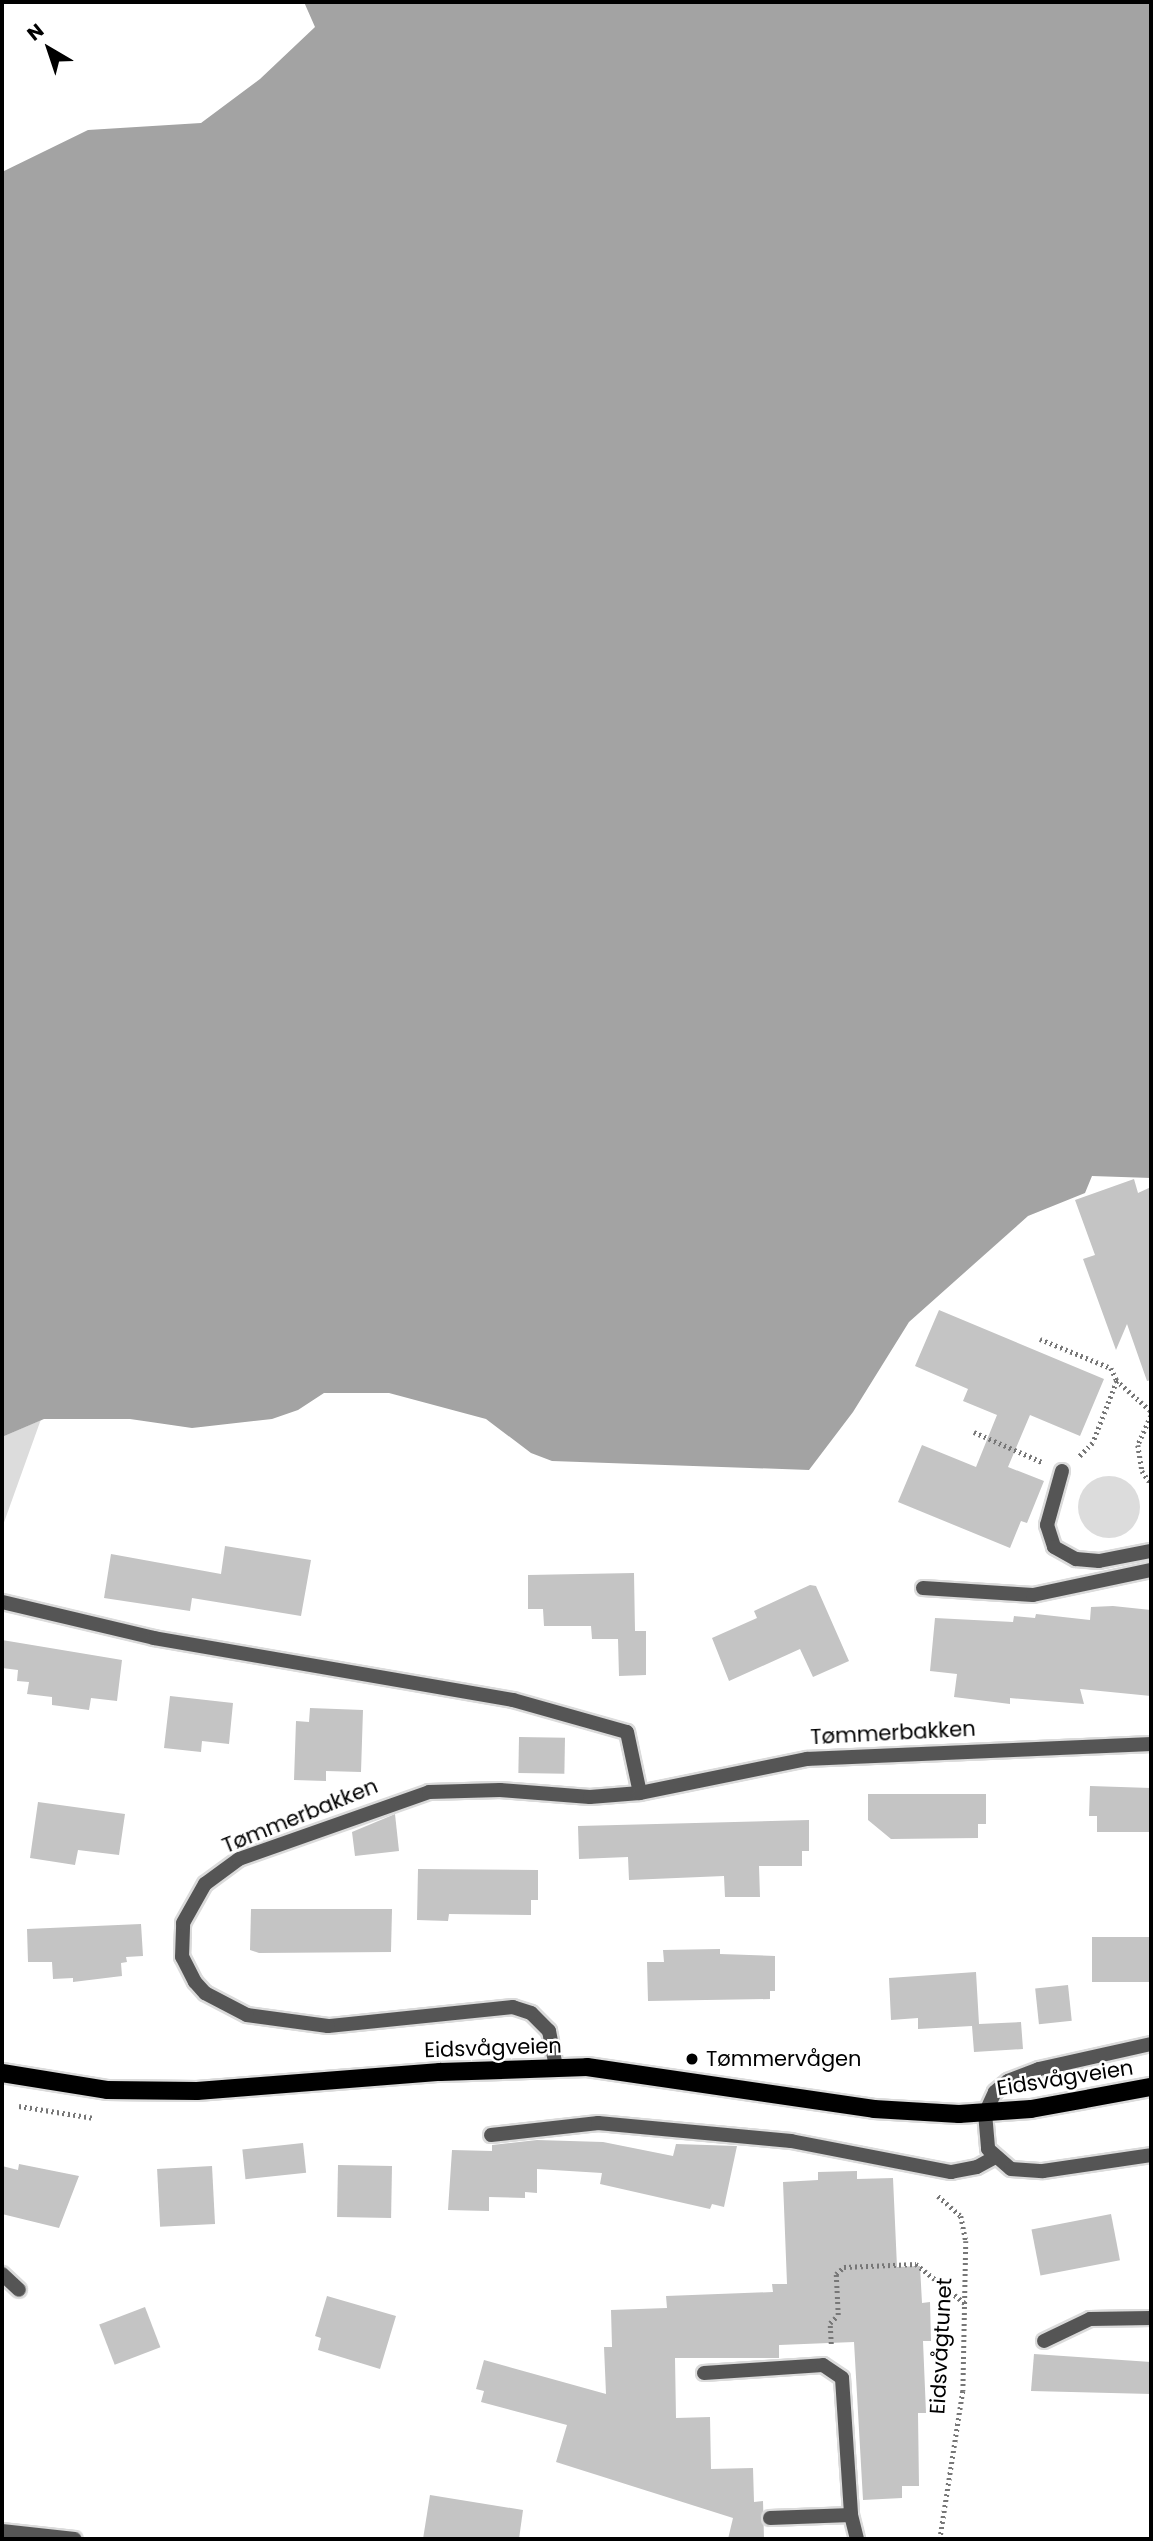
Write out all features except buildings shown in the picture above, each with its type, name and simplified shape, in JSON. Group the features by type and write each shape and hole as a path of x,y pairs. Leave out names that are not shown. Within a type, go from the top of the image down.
{"main road":[{"name":"Eidsvågveien","path":"2,2073 107,2090 186,2091 556,2067 621,2071 874,2109 985,2113 1151,2087"}],"street":[{"path":"1062,1471 1047,1525 1054,1547 1076,1559 1099,1561 1151,1551"},
{"path":"923,1588 1033,1595 1151,1570"},
{"path":"2,1602 154,1638 513,1700 627,1732 640,1793"},
{"name":"Tømmerbakken","path":"556,2067 549,2031 531,2013 513,2007 328,2026 247,2015 205,1993 195,1982 181,1957 183,1923 205,1884 228,1865 400,1799 460,1788 590,1797 640,1793 807,1759 1151,1744"},
{"path":"985,2113 995,2092 1008,2081 1039,2069 1151,2043"},
{"name":"Eidsvågveien","path":"985,2113 985,2141 993,2158"},
{"path":"491,2135 598,2123 792,2141 925,2167 964,2171 993,2158 1025,2172 1151,2155"},
{"path":"2,2274 19,2290"},
{"path":"1044,2341 1090,2319 1151,2318"},
{"path":"704,2373 823,2365 842,2378 851,2515 858,2539"},
{"path":"770,2518 851,2515"},
{"path":"2,2531 75,2539"}],"path":[{"path":"1040,1339 1111,1368 1114,1379 1093,1443 1062,1471"},
{"path":"1114,1379 1151,1410"},
{"path":"1151,1416 1138,1445 1142,1471 1151,1485"},
{"path":"974,1432 1013,1449"},
{"name":"Eidsvågtunet","path":"925,2167 930,2187 961,2216 966,2241 963,2391 940,2539"},
{"path":"831,2344 830,2323 838,2315 836,2274 844,2267 916,2264 966,2304"}],"shaded area":[{"path":"304,2 1151,2 1151,1178 1092,1176 1085,1193 1028,1216 909,1322 853,1412 809,1470 552,1461 531,1453 486,1419 389,1393 324,1393 298,1410 272,1419 192,1428 130,1419 44,1419 2,1437 2,172 88,130 201,123 260,79 315,27"},
{"path":"41,1420 40,1422 2,1528 2,1437"},
{"path":"1109,1476 1131,1485 1140,1507 1131,1529 1109,1538 1087,1529 1078,1507 1087,1485"}],"place":[{"name":"Tømmervågen","path":"692,2059"}]}
